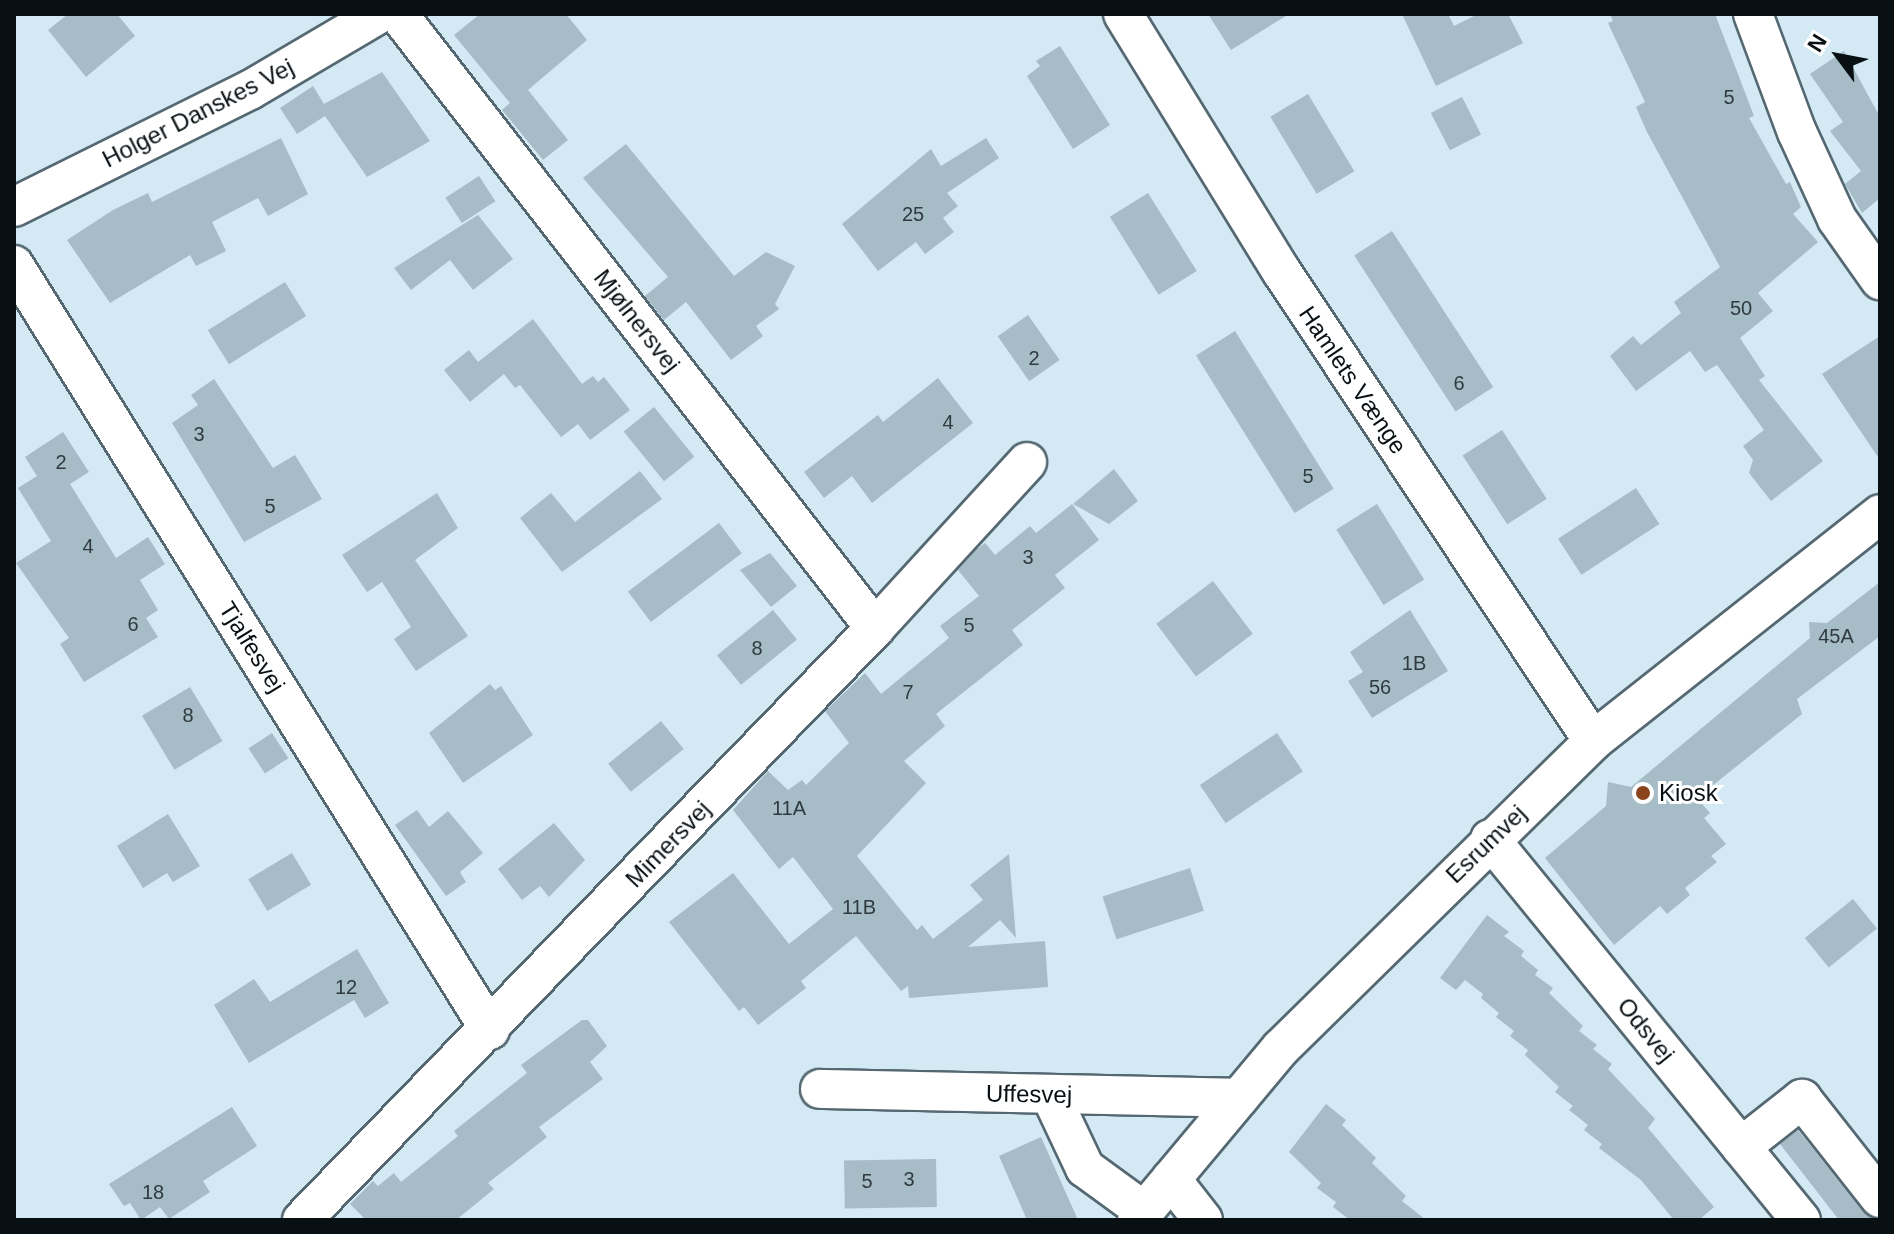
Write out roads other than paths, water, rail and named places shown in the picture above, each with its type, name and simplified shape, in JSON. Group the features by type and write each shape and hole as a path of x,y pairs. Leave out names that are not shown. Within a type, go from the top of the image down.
{"street":[{"name":"Holger Danskes Vej","path":"14,207 250,90 379,14"},
{"name":"Mjølnersvej","path":"398,14 875,628"},
{"name":"Hamlets Vænge","path":"1123,14 1282,272 1593,741"},
{"path":"1753,14 1797,132 1837,219 1880,280"},
{"name":"Tjalfesvej","path":"14,265 490,1030"},
{"name":"Mimersvej","path":"302,1220 490,1030 875,628 1027,462"},
{"name":"Esrumvej","path":"1140,1216 1281,1048 1593,741 1880,514"},
{"name":"Odsvej","path":"1490,839 1801,1220"},
{"name":"Uffesvej","path":"820,1089 1239,1098"},
{"path":"1050,1094 1085,1168 1140,1216"},
{"path":"1741,1147 1802,1099 1880,1198"},
{"path":"1171,1179 1203,1220"}],"place":[{"name":"Kiosk","path":"1643,793"}]}
